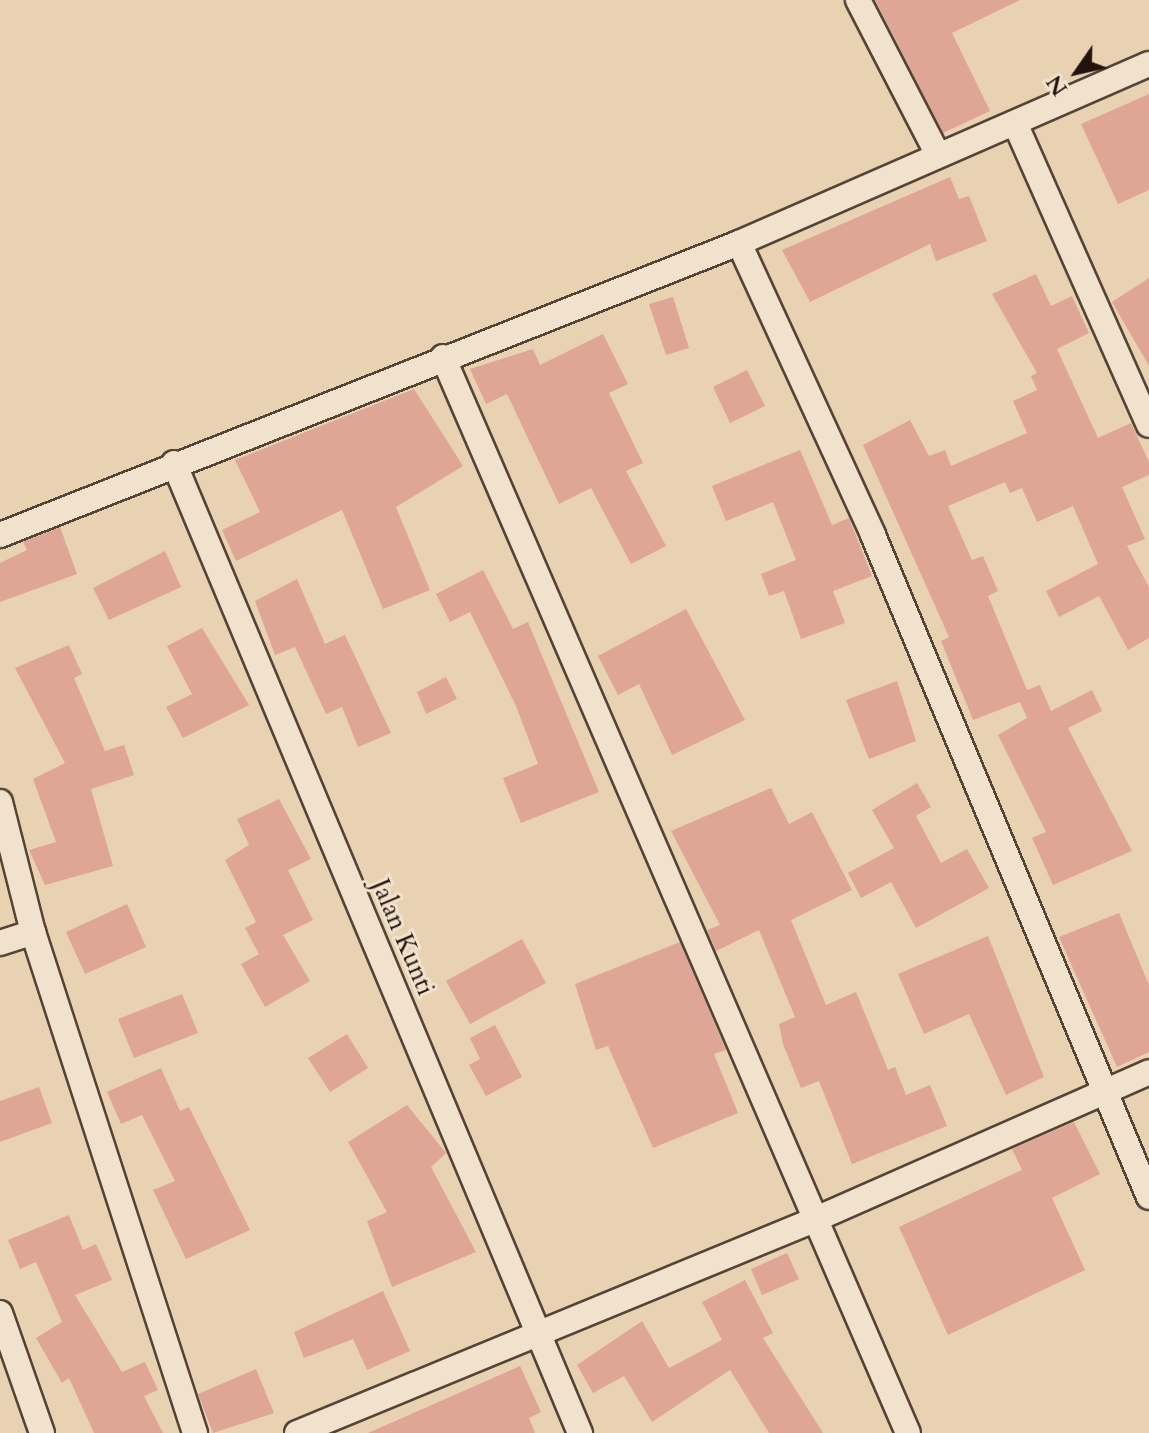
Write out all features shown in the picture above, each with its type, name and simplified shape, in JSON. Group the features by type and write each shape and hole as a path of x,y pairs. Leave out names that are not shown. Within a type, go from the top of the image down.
{"street":[{"path":"858,0 938,155"},
{"path":"0,535 174,463 739,243 1149,64"},
{"path":"1015,123 1149,425"},
{"path":"739,243 873,535 1149,1197"},
{"path":"443,357 908,1433"},
{"name":"Jalan Kunti","path":"174,463 580,1433"},
{"path":"0,802 33,932 195,1433"},
{"path":"0,943 33,932"},
{"path":"297,1433 814,1220 1149,1072"},
{"path":"0,1313 42,1433"}],"building":[{"path":"875,0 1020,0 952,33 990,111 943,133"},
{"path":"1149,94 1149,190 1118,204 1081,124"},
{"path":"950,177 959,199 969,196 987,241 936,261 930,244 810,302 782,250"},
{"path":"1036,274 1051,306 1072,296 1089,333 1057,349 1098,438 1131,423 1149,462 1149,475 1122,487 1145,539 1127,546 1149,587 1149,638 1128,650 1099,596 1059,617 1046,591 1098,564 1073,506 1037,522 1022,488 1010,493 1005,482 948,506 972,560 983,556 998,591 988,596 1027,690 1040,685 1051,711 1092,690 1102,711 1068,728 1132,851 1053,885 1032,838 1046,832 998,735 1027,718 1020,702 973,720 941,641 949,637 863,445 910,420 929,456 945,450 951,466 1027,433 1013,401 1037,390 1031,376 1037,373 992,294"},
{"path":"1149,278 1149,366 1112,302"},
{"path":"673,297 689,348 666,355 649,304"},
{"path":"603,334 628,384 609,393 643,463 626,471 666,546 631,564 591,488 559,504 507,394 486,404 470,369 533,349 540,365"},
{"path":"747,370 765,406 730,423 713,387"},
{"path":"414,389 463,466 396,507 430,590 383,609 342,510 236,561 222,530 260,512 235,460"},
{"path":"800,450 832,525 849,518 872,576 833,591 845,623 801,639 784,591 769,596 761,574 796,560 773,502 726,521 712,486"},
{"path":"60,527 77,574 0,602 0,563 27,550 23,542"},
{"path":"165,551 181,587 109,620 93,588"},
{"path":"483,570 513,629 528,622 599,792 521,823 503,778 538,764 516,706 470,612 450,622 436,594"},
{"path":"297,579 325,644 345,635 391,733 358,747 342,707 326,714 295,647 275,655 255,601"},
{"path":"686,609 745,720 672,755 639,684 618,695 598,656"},
{"path":"202,628 249,705 183,738 166,707 192,694 167,646"},
{"path":"69,645 82,674 74,678 105,751 124,745 134,775 91,789 113,866 45,885 29,850 56,842 33,779 65,763 15,668"},
{"path":"446,677 457,699 426,714 417,692"},
{"path":"897,681 916,741 869,759 846,700"},
{"path":"917,783 931,807 916,816 941,863 967,849 989,888 916,928 891,882 861,898 848,873 894,848 872,810"},
{"path":"771,788 789,824 812,812 852,890 791,920 826,1005 856,992 888,1070 895,1067 906,1095 930,1085 947,1126 852,1164 819,1081 801,1088 783,1044 779,1024 795,1017 759,930 716,951 707,930 720,925 671,831"},
{"path":"279,799 311,859 288,870 313,920 283,935 310,981 265,1007 241,964 259,954 245,928 256,922 225,860 249,845 237,819"},
{"path":"127,904 146,947 85,974 66,932"},
{"path":"1119,913 1149,985 1149,1052 1117,1067 1059,937"},
{"path":"988,936 1044,1077 1006,1095 969,1014 924,1034 898,974"},
{"path":"522,939 546,983 470,1024 446,981"},
{"path":"680,942 726,1050 714,1054 738,1113 653,1148 608,1046 596,1050 575,984"},
{"path":"182,994 198,1033 134,1058 118,1019"},
{"path":"495,1025 522,1077 486,1096 469,1065 480,1059 470,1038"},
{"path":"347,1034 368,1068 330,1092 308,1058"},
{"path":"161,1068 180,1111 189,1107 250,1230 186,1259 153,1190 175,1181 142,1115 121,1124 107,1092"},
{"path":"39,1087 52,1123 0,1142 0,1101"},
{"path":"407,1105 446,1153 431,1167 476,1252 392,1287 367,1221 387,1212 348,1142"},
{"path":"1074,1122 1100,1174 1052,1198 1085,1270 948,1335 899,1227 1022,1170 1012,1149"},
{"path":"69,1215 83,1250 96,1244 112,1280 75,1295 122,1372 145,1362 158,1390 144,1396 163,1433 94,1433 69,1378 62,1383 36,1338 62,1322 36,1262 20,1269 8,1240"},
{"path":"787,1253 799,1279 762,1295 751,1269"},
{"path":"745,1280 773,1333 763,1338 823,1433 769,1433 730,1370 652,1422 624,1376 593,1393 577,1365 642,1321 669,1368 722,1340 702,1302"},
{"path":"383,1291 410,1351 367,1370 353,1339 304,1358 294,1332"},
{"path":"520,1366 541,1412 529,1418 535,1433 368,1433"},
{"path":"256,1369 274,1413 213,1433 198,1394"}]}
